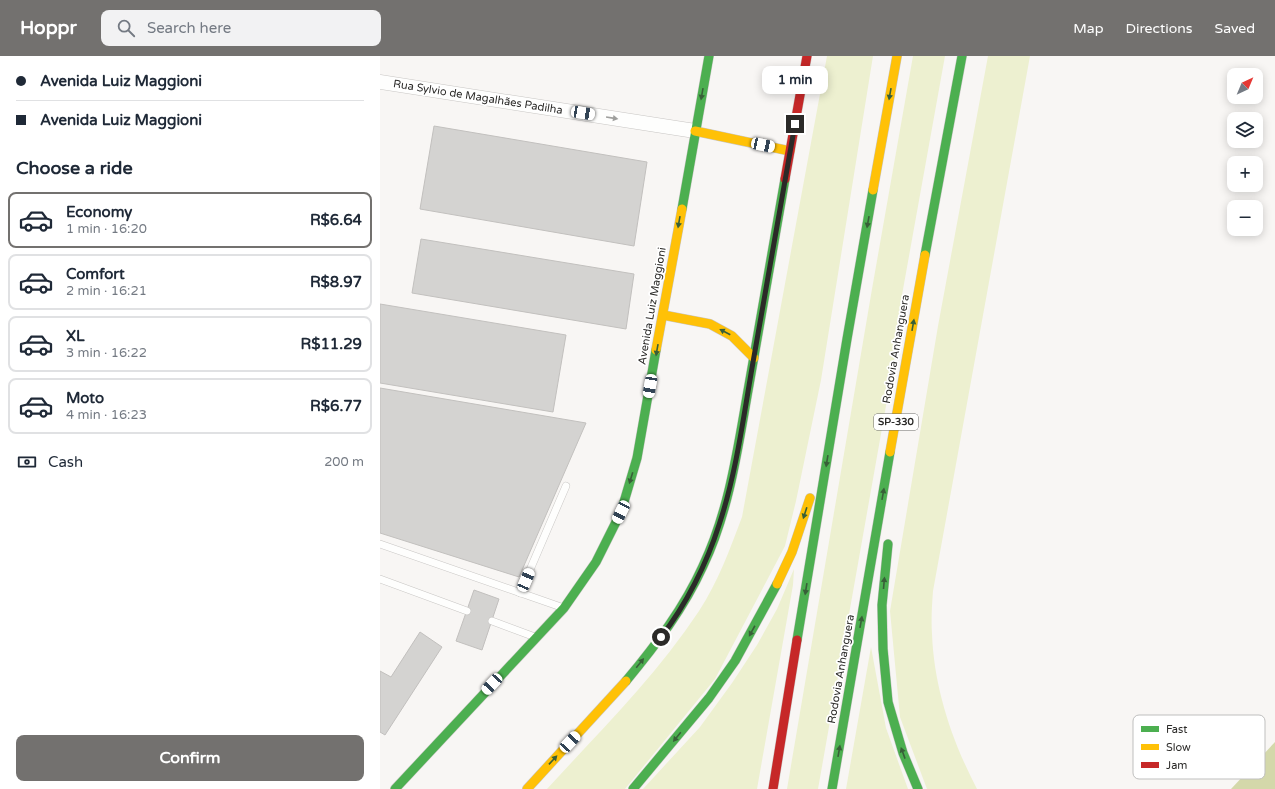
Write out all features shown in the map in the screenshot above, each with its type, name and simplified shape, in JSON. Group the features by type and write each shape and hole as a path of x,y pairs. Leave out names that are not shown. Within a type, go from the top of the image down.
{"main road":[{"name":"Avenida Luiz Maggioni","path":"395,789 564,608 596,562 621,512 637,458 709,56"},
{"path":"527,789 623,684 670,625 698,577 719,525 734,471 807,56"},
{"path":"773,789 897,56"},
{"name":"Rodovia Anhanguera","path":"832,789 962,56"},
{"path":"696,131 790,151"},
{"path":"663,315 710,324 732,336 754,358"},
{"path":"633,789 708,698 735,662 770,598 792,552 813,482 848,339"},
{"path":"895,477 910,343"},
{"path":"889,532 882,605 883,649 888,702 903,753 918,789"}],"street":[{"name":"Rua Sylvio de Magalhães Padilha","path":"380,82 696,131"}],"lane":[{"path":"520,593 566,486"},
{"path":"380,544 564,608"},
{"path":"380,579 467,611"},
{"path":"492,621 536,637"}],"green space":[{"path":"827,56 873,56 821,380 796,501 785,546 715,679 625,789 547,789 627,703 665,658 706,600 733,541 742,517"},
{"path":"913,56 945,56 902,295 903,310 818,789 787,789 872,289"},
{"path":"988,56 1030,56 933,591 932,617 933,654 936,674 946,714 952,733 977,789 927,789 900,717 890,611 938,326"},
{"path":"794,569 793,585 757,789 643,789 700,727 732,683 757,645 777,609"},
{"path":"871,647 886,728 908,789 846,789"},
{"path":"1275,742 1275,789 1231,789 1240,779 1265,779 1265,753"}],"building":[{"path":"434,126 647,162 634,246 420,209"},
{"path":"421,239 634,274 626,329 412,293"},
{"path":"380,304 566,335 553,412 380,383"},
{"path":"380,388 586,423 519,577 380,533"},
{"path":"474,590 499,599 482,650 456,641"},
{"path":"420,632 442,647 385,735 380,732 380,671 391,677"}],"traffic: fast":[{"path":"682,209 709,56"},
{"path":"925,255 962,56"},
{"path":"626,681 659,640 687,597 703,566 727,500 737,454 785,179"},
{"path":"797,640 873,190"},
{"path":"395,789 564,608 596,562 621,512 637,458 656,350"},
{"path":"832,789 890,452"},
{"path":"888,544 882,605 883,649 888,702 903,753 918,789"},
{"path":"633,789 709,698 735,661 777,584"}],"traffic: slow":[{"path":"873,190 897,56"},
{"path":"695,131 790,151"},
{"path":"656,350 682,209"},
{"path":"890,452 925,255"},
{"path":"663,315 710,324 732,336 754,358"},
{"path":"777,584 792,552 810,498"},
{"path":"527,789 626,681"}],"traffic: jam":[{"path":"785,179 807,56"},
{"path":"773,789 797,640"}],"route":[{"path":"661,637 670,625 698,577 719,525 734,471 795,124"}]}
